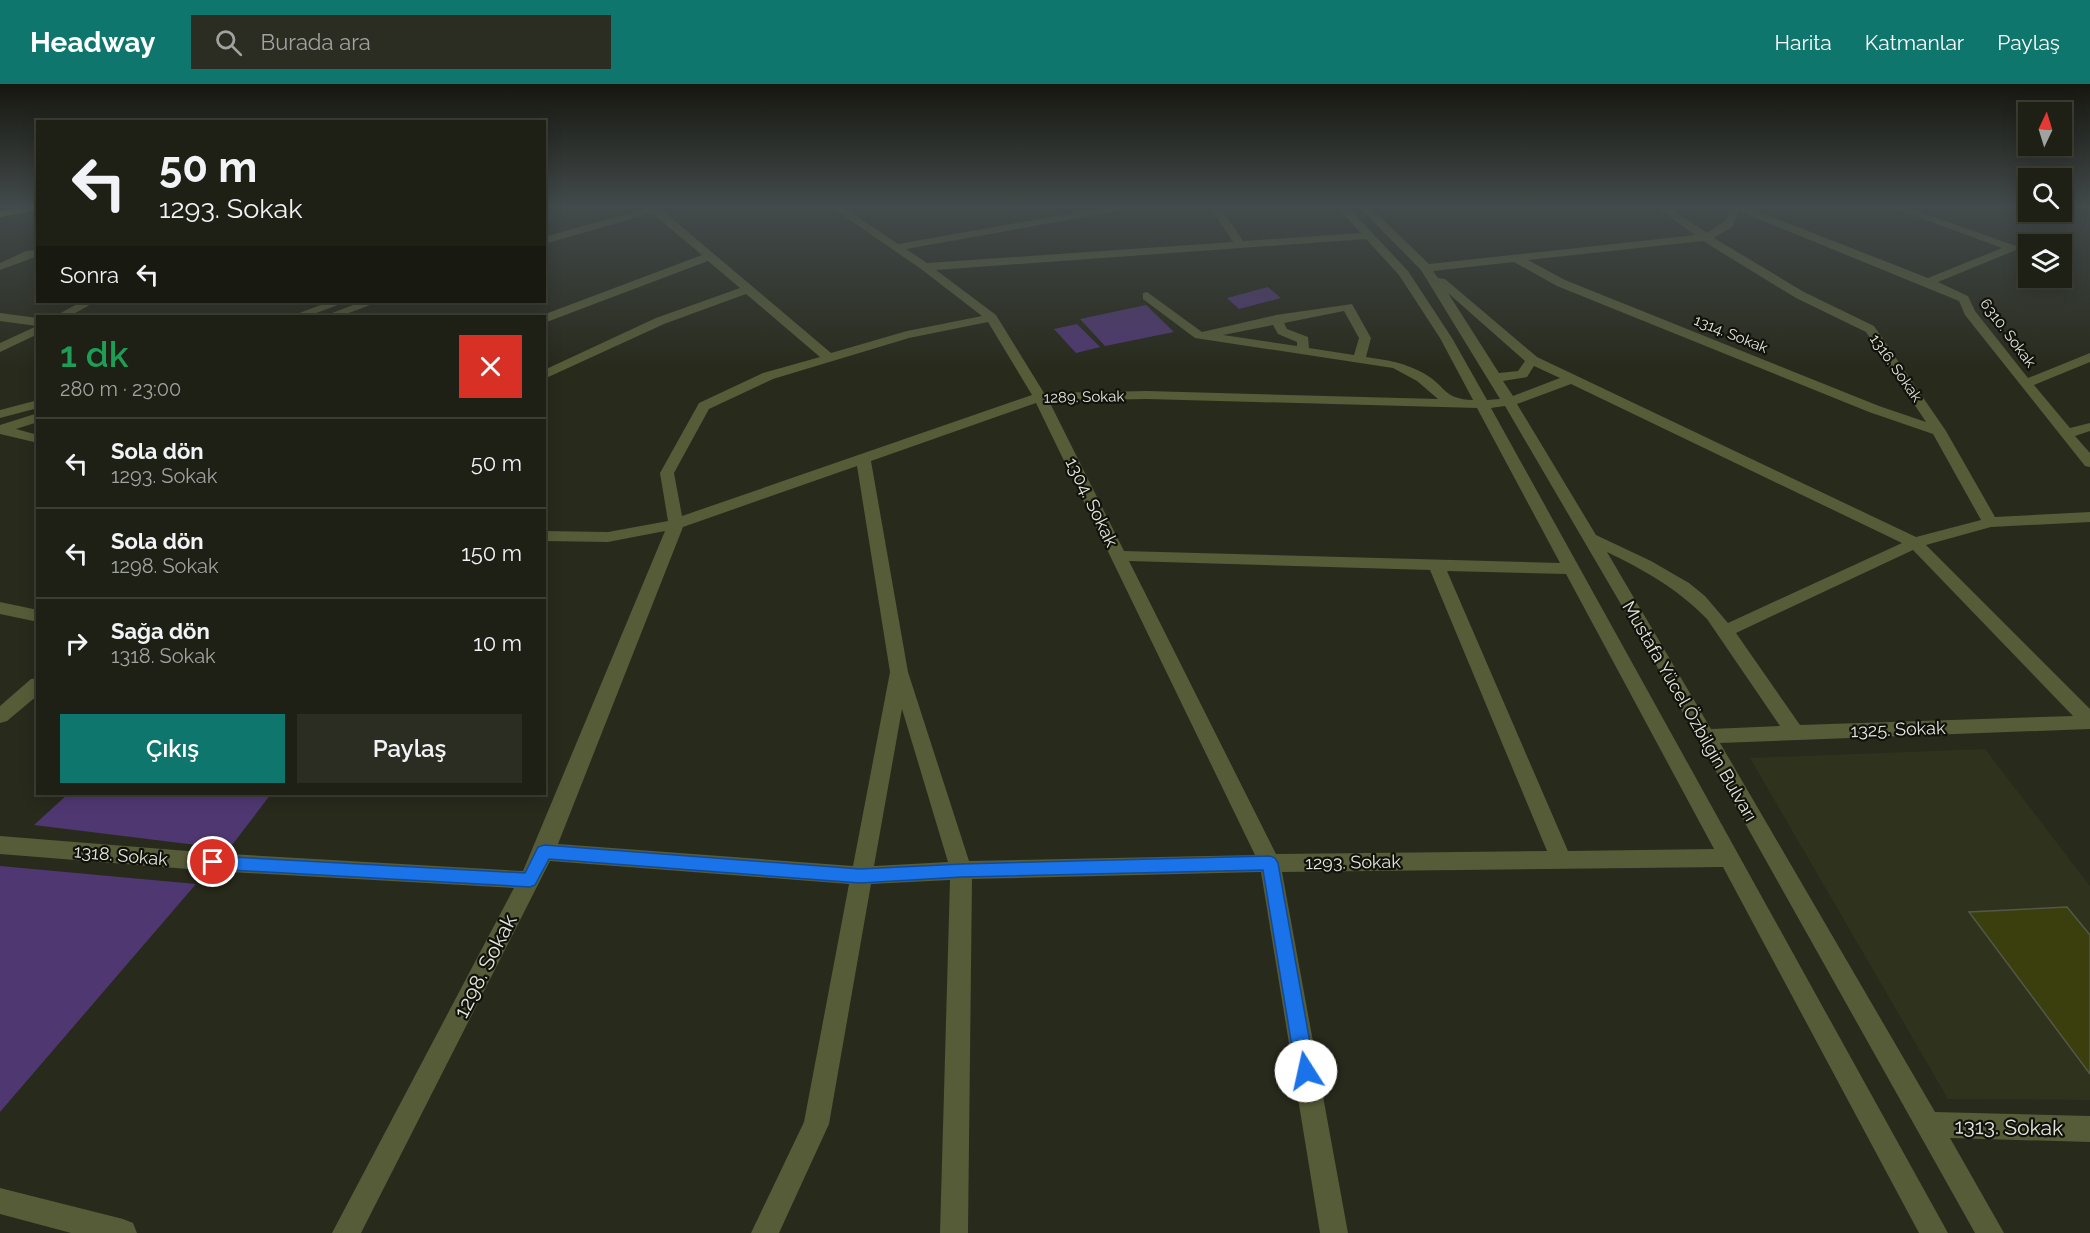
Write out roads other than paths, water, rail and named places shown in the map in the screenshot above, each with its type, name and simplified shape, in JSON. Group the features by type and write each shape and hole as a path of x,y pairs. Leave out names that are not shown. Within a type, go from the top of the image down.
{"street":[{"path":"0,267 15,261"},
{"path":"546,318 698,261"},
{"path":"715,261 829,357"},
{"name":"1304. Sokak","path":"915,261 992,318 1040,397 1270,863 1334,1233"},
{"path":"925,267 1016,261"},
{"name":"Mustafa Yücel Özbilgin Bulvarı","path":"1393,261 1404,273 1446,338 1483,404 1934,1233"},
{"name":"Mustafa Yücel Özbilgin Bulvarı","path":"1418,261 1426,268 1496,378 1706,736 1990,1233"},
{"path":"1426,268 1492,261"},
{"name":"1314. Sokak","path":"1520,261 1536,271 1582,291 1874,410 1939,431"},
{"name":"1316. Sokak","path":"1740,261 1800,295 1870,329 1884,346 1939,431 1990,522"},
{"name":"6310. Sokak","path":"1876,261 1964,300 1969,312 2090,464"},
{"path":"1928,282 1981,261"},
{"path":"1426,268 1532,360 1915,543 2090,721"},
{"path":"546,374 660,321 748,289"},
{"path":"1147,296 1199,335 1396,365 1422,378 1452,404"},
{"path":"63,315 87,303"},
{"path":"300,315 337,303"},
{"path":"333,315 369,303"},
{"path":"1199,335 1348,307 1365,338 1359,359"},
{"path":"0,317 36,322"},
{"path":"676,524 667,473 704,406 768,376 829,357 941,326 992,318"},
{"path":"1276,319 1282,331 1303,340 1303,351"},
{"path":"0,348 36,330"},
{"path":"2025,384 2090,357"},
{"path":"1496,378 1522,374 1532,360"},
{"name":"1289. Sokak","path":"546,536 608,537 676,524 863,460 931,433 1040,397 1147,396 1483,404 1509,402 1571,379"},
{"path":"0,414 36,405"},
{"path":"0,430 36,418"},
{"path":"2065,434 2090,427"},
{"path":"0,430 36,439"},
{"path":"863,460 899,672 962,870 954,1233"},
{"path":"1725,631 1915,543 1990,522 2090,517"},
{"name":"1298. Sokak","path":"346,1233 544,852 676,524"},
{"path":"1590,538 1665,574 1720,621 1794,732"},
{"path":"1119,556 1573,569"},
{"path":"1436,565 1561,860"},
{"path":"0,608 36,616"},
{"path":"765,1233 816,1124 899,672"},
{"path":"0,716 36,686"},
{"name":"1325. Sokak","path":"1706,736 2090,721"},
{"name":"1318. Sokak","path":"0,845 213,862 530,880"},
{"name":"1293. Sokak","path":"544,852 860,876 962,870 1270,863 1731,858"},
{"name":"1313. Sokak","path":"1928,1125 2090,1130"},
{"path":"0,1201 123,1233"}]}
